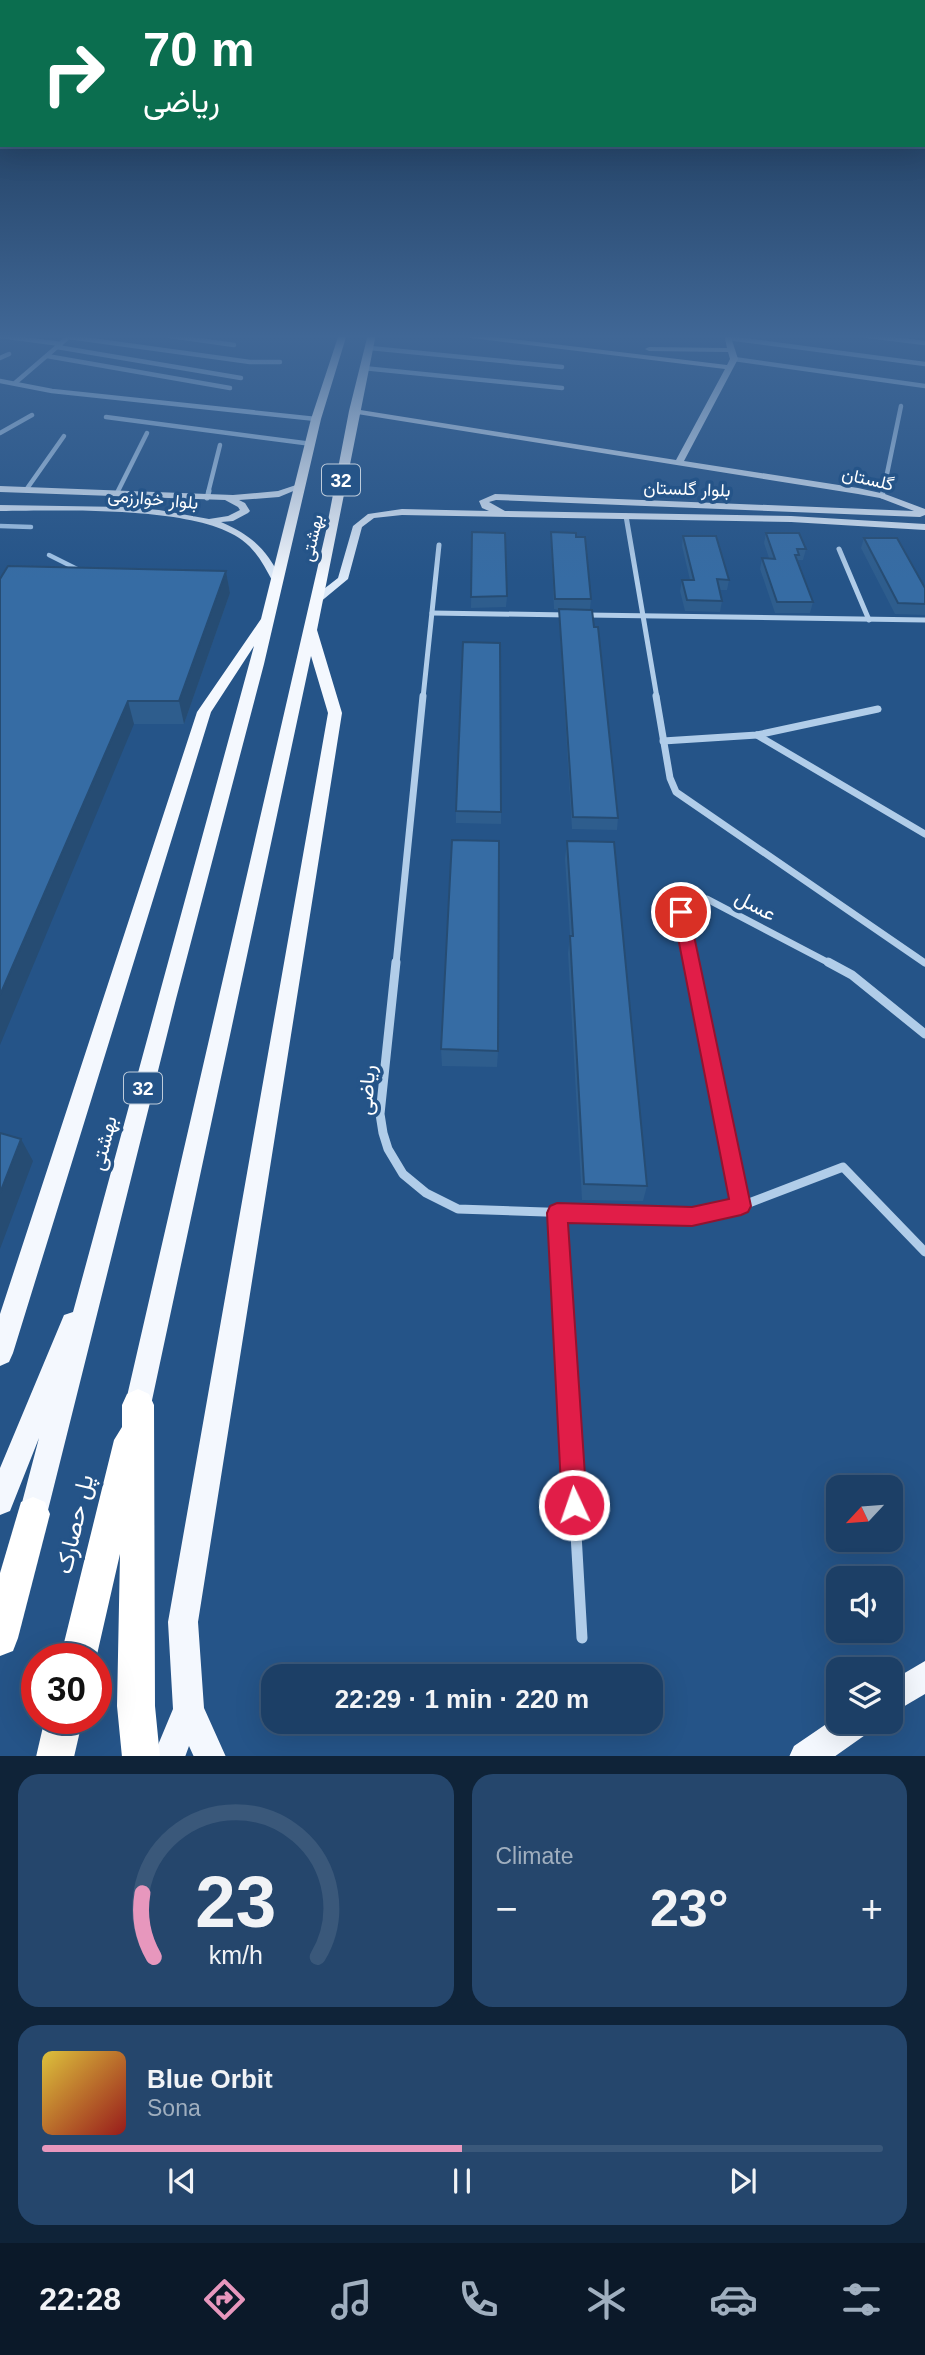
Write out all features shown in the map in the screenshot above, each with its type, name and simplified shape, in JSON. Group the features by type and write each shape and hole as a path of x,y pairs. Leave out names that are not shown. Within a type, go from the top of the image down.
{"highway":[{"name":"پل حصارک","path":"82,1643 138,1405"},
{"path":"138,1405 136,1706 141,1756"},
{"name":"پل حصارک","path":"0,1637 33,1514"},
{"path":"55,1756 60,1734"}],"main road":[{"name":"بهشتی","path":"267,618 317,416"},
{"name":"بهشتی","path":"309,626 336,514 353,416"},
{"name":"بهشتى","path":"33,1514 267,618"},
{"path":"0,1353 204,712 267,618"},
{"path":"210,1756 189,1709 183,1622 335,713 309,626"},
{"name":"32","path":"138,1405 309,626"},
{"path":"0,1501 96,1270"},
{"path":"903,1691 925,1676"},
{"path":"169,1756 189,1709"},
{"path":"806,1756 839,1734"}],"street":[{"path":"0,433 30,416"},
{"path":"287,416 316,419"},
{"name":"گلستان","path":"384,416 678,464 697,464 882,496 925,513"},
{"path":"678,464 703,416"},
{"path":"882,496 899,416"},
{"path":"106,417 312,444"},
{"path":"117,493 147,433"},
{"path":"26,490 64,436"},
{"path":"207,498 220,445"},
{"name":"گلستان","path":"678,464 693,470 875,501 884,505 891,524"},
{"name":"بلوار خوارزمی","path":"0,489 226,498 279,494 299,487"},
{"name":"بلوار گلستان","path":"513,514 492,510 484,501 495,497 925,513"},
{"path":"208,520 230,519 245,510 242,505 226,498"},
{"name":"بلوار خوارزمی","path":"0,508 137,512 208,520 243,536 265,558 277,580"},
{"name":"بلوار گلستان","path":"315,601 343,579 358,526 371,516 402,512 626,516 925,527"},
{"path":"626,516 663,741 670,778 676,792 925,964"},
{"name":"ریاضی","path":"439,545 380,1114 384,1144 399,1172 425,1195 458,1209 692,1217 741,1206 843,1167 925,1252"},
{"path":"839,549 869,620"},
{"path":"432,613 925,620"},
{"path":"663,741 757,735 878,709"},
{"path":"757,735 925,835"},
{"name":"عسل","path":"741,1206 681,912 690,899 707,899 852,975 925,1034"},
{"path":"557,1213 582,1638"}],"building":[{"path":"472,532 505,533 507,596 471,597"},
{"path":"551,532 576,533 576,537 585,537 591,599 555,599"},
{"path":"766,533 799,533 806,549 797,549 799,555 795,555 813,602 777,602 762,558 775,559"},
{"path":"683,536 716,536 729,580 717,579 722,601 687,600 682,580 694,580"},
{"path":"864,538 897,538 925,588 925,604 898,603"},
{"path":"8,566 226,571 179,701 128,701 0,995 0,579"},
{"path":"559,609 592,610 594,627 598,627 618,818 573,817"},
{"path":"463,642 500,643 501,812 456,811"},
{"path":"452,840 499,841 498,1051 441,1049"},
{"path":"567,841 614,842 647,1186 584,1184"},
{"path":"0,1133 21,1139 0,1193"}],"waterway":[{"path":"0,526 31,527"},
{"path":"49,555 79,570"}],"route":[{"path":"574,1505 557,1213 692,1217 741,1206 681,912"}]}
